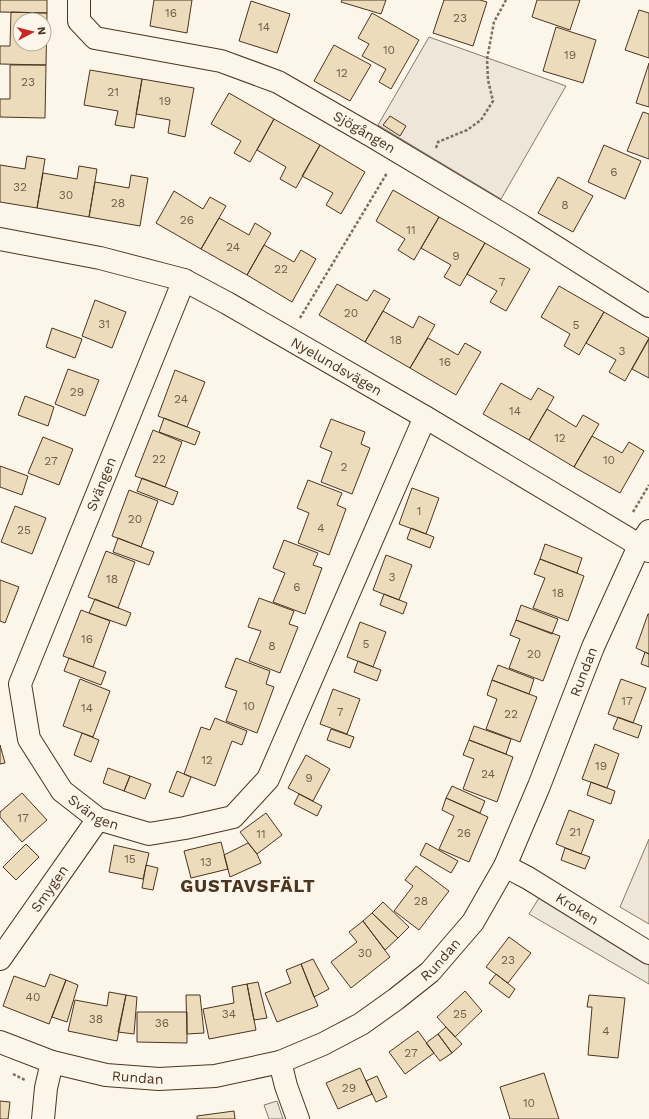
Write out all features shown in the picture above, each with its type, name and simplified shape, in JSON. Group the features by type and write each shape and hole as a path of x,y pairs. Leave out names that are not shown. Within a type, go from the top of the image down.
{"street":[{"name":"Sjögången","path":"79,0 79,21 95,38 221,61 278,82 524,227 649,306"},
{"name":"Nyelundsvägen","path":"0,239 100,258 184,280 227,303 646,543"},
{"name":"Svängen","path":"184,280 20,684 29,739 62,791 98,819 149,834 233,817 268,779 425,416"},
{"name":"Rundan","path":"0,1042 52,1062 106,1075 159,1078 215,1076 280,1062 323,1044 361,1024 396,999 430,972 473,922 505,866 539,786 593,647 646,543"},
{"name":"Smygen","path":"0,958 98,819"},
{"name":"Kroken","path":"505,866 528,878 649,953"},
{"path":"43,1119 46,1088 52,1062"},
{"path":"280,1062 286,1086 298,1119"}],"path":[{"path":"426,168 438,142 466,130 481,120 493,101 488,80 487,59 494,22 506,0"},
{"path":"288,338 399,152"},
{"path":"646,543 632,514 649,485"},
{"path":"6,1071 32,1084 46,1088"}],"shaded area":[{"path":"429,37 566,86 501,199 378,125"},
{"path":"649,839 649,924 620,907"},
{"path":"539,898 649,963 649,984 529,914"},
{"path":"277,1101 283,1119 269,1119 264,1105"}],"building":[{"path":"0,0 47,0 47,12 0,12"},
{"path":"154,0 192,0 187,33 150,26"},
{"path":"342,0 386,0 381,14 341,2"},
{"path":"444,0 480,0 487,2 473,46 433,33"},
{"path":"537,0 580,0 570,30 532,17"},
{"path":"251,1 290,14 277,53 239,41"},
{"path":"639,10 649,13 649,58 625,50"},
{"path":"12,12 12,52 46,52 46,65 0,64 0,46 10,46"},
{"path":"372,13 419,40 391,89 379,82 386,69 362,56 369,44 358,38"},
{"path":"556,27 596,40 583,83 543,71"},
{"path":"334,45 371,65 350,101 314,81"},
{"path":"649,63 649,107 636,103"},
{"path":"10,65 46,65 45,118 0,117 0,99 10,99"},
{"path":"90,70 142,79 134,128 115,125 118,111 84,105"},
{"path":"142,79 194,88 185,137 168,133 170,120 136,114"},
{"path":"229,93 274,119 250,162 234,153 241,141 211,124"},
{"path":"643,112 649,114 649,159 627,151"},
{"path":"390,116 406,126 400,136 383,125"},
{"path":"274,119 320,145 296,188 280,179 286,167 257,150"},
{"path":"320,145 365,172 341,214 326,205 333,193 302,176"},
{"path":"604,145 641,161 625,199 588,182"},
{"path":"27,156 45,159 37,208 0,202 0,165 25,169"},
{"path":"79,166 97,169 89,217 37,208 43,173 77,179"},
{"path":"131,175 148,178 140,226 89,217 95,182 129,188"},
{"path":"558,177 593,196 573,232 538,213"},
{"path":"393,190 439,217 414,260 398,250 405,239 376,221"},
{"path":"174,191 203,209 210,197 226,206 201,249 156,223"},
{"path":"439,217 485,243 460,286 444,277 451,265 421,248"},
{"path":"219,218 249,235 255,223 271,233 247,275 201,249"},
{"path":"485,243 530,269 506,311 490,302 497,291 467,274"},
{"path":"264,245 294,262 301,250 316,259 292,302 247,275"},
{"path":"337,284 367,301 374,290 390,299 365,342 319,315"},
{"path":"559,286 604,312 579,355 564,346 570,334 541,317"},
{"path":"95,300 126,312 112,348 82,336"},
{"path":"383,311 413,328 419,316 435,325 410,368 365,342"},
{"path":"604,312 649,338 625,381 609,372 616,360 586,343"},
{"path":"52,328 82,339 75,358 46,347"},
{"path":"428,338 458,355 465,343 481,352 456,395 410,368"},
{"path":"649,339 649,378 632,369"},
{"path":"68,369 99,380 85,416 55,404"},
{"path":"175,370 205,382 187,427 158,416"},
{"path":"501,383 531,400 538,388 554,397 529,440 483,414"},
{"path":"25,396 54,407 48,426 18,415"},
{"path":"547,409 576,427 583,415 599,424 574,467 529,440"},
{"path":"164,418 200,432 195,445 159,432"},
{"path":"331,419 365,432 361,444 370,448 352,494 321,482 332,452 320,447"},
{"path":"153,430 182,442 165,487 135,476"},
{"path":"592,436 622,453 629,442 644,451 620,493 574,467"},
{"path":"43,437 73,449 59,485 28,473"},
{"path":"0,466 28,476 22,495 0,487"},
{"path":"142,478 178,492 173,505 137,491"},
{"path":"308,480 342,493 337,505 346,509 329,555 298,543 309,513 297,508"},
{"path":"412,488 439,498 426,534 399,524"},
{"path":"129,490 158,501 141,547 112,536"},
{"path":"15,506 46,518 32,554 1,542"},
{"path":"411,528 434,537 430,548 407,539"},
{"path":"118,538 154,552 149,565 113,552"},
{"path":"284,540 318,553 313,565 322,568 305,614 273,602 285,573 273,568"},
{"path":"545,544 582,558 577,573 540,559"},
{"path":"106,551 135,562 118,608 88,597"},
{"path":"386,555 412,565 399,600 373,590"},
{"path":"540,559 584,576 568,621 533,608 545,578 534,574"},
{"path":"0,580 19,587 5,623 0,621"},
{"path":"384,594 407,603 403,614 380,605"},
{"path":"259,598 294,611 289,624 298,627 280,673 249,661 261,631 248,627"},
{"path":"95,599 131,613 126,626 89,613"},
{"path":"521,605 558,619 552,634 516,620"},
{"path":"81,610 110,621 93,667 63,656"},
{"path":"649,614 649,654 636,648"},
{"path":"516,620 560,636 543,681 509,668 520,639 510,635"},
{"path":"360,622 386,632 373,667 347,657"},
{"path":"645,652 649,654 649,667 641,664"},
{"path":"69,658 106,672 101,685 64,671"},
{"path":"236,658 270,671 266,684 274,687 257,733 226,721 237,691 225,687"},
{"path":"358,661 381,670 377,681 354,672"},
{"path":"498,665 534,679 529,694 492,680"},
{"path":"80,679 110,691 93,737 63,726"},
{"path":"621,679 646,688 633,723 608,714"},
{"path":"492,680 537,697 520,742 486,729 497,699 487,695"},
{"path":"333,689 360,699 347,734 320,724"},
{"path":"618,717 642,726 638,738 613,729"},
{"path":"215,718 247,731 242,745 232,741 215,786 184,774 201,727 210,730"},
{"path":"474,726 511,739 506,754 469,740"},
{"path":"331,729 354,737 350,748 327,740"},
{"path":"82,733 99,740 91,762 74,755"},
{"path":"469,740 513,757 497,802 463,789 474,759 463,755"},
{"path":"595,744 619,754 607,788 582,779"},
{"path":"0,745 5,763 0,764"},
{"path":"306,755 330,769 313,801 288,788"},
{"path":"108,768 130,776 124,791 103,783"},
{"path":"177,771 191,777 183,797 169,792"},
{"path":"130,776 151,784 145,799 124,791"},
{"path":"591,782 615,791 611,804 587,795"},
{"path":"452,786 485,801 480,813 446,798"},
{"path":"22,793 47,820 22,842 0,817 0,812"},
{"path":"299,794 322,806 317,816 294,804"},
{"path":"446,798 488,817 469,862 439,849 454,816 442,810"},
{"path":"569,810 594,820 581,854 556,844"},
{"path":"266,813 282,835 257,854 240,832"},
{"path":"221,842 228,869 191,878 184,851"},
{"path":"248,843 257,854 261,863 230,877 224,855"},
{"path":"426,843 458,861 451,873 420,855"},
{"path":"26,844 39,857 16,880 3,867"},
{"path":"114,845 149,853 143,879 109,872"},
{"path":"565,848 590,857 585,869 561,860"},
{"path":"146,865 158,868 153,890 142,888"},
{"path":"416,866 449,891 419,930 394,911 413,886 405,880"},
{"path":"383,902 409,927 398,938 372,913"},
{"path":"372,913 398,938 385,950 363,921"},
{"path":"363,921 390,957 351,988 331,962 357,942 349,932"},
{"path":"509,937 531,953 508,983 486,967"},
{"path":"313,959 329,989 314,997 301,964"},
{"path":"301,964 318,1006 277,1022 265,993 291,983 286,970"},
{"path":"50,974 66,980 49,1024 3,1006 14,976 45,987"},
{"path":"496,974 515,989 509,998 489,983"},
{"path":"66,980 78,985 67,1022 52,1017"},
{"path":"258,982 267,1018 254,1020 247,984"},
{"path":"247,984 256,1030 209,1039 203,1009 234,1003 232,987"},
{"path":"465,991 482,1011 455,1037 437,1017"},
{"path":"109,992 126,995 117,1041 68,1031 75,1000 107,1006"},
{"path":"126,995 137,997 134,1034 118,1032"},
{"path":"186,995 200,995 204,1033 187,1034"},
{"path":"589,995 625,998 618,1058 588,1055 592,1007 587,1007"},
{"path":"137,1012 187,1012 187,1043 137,1042"},
{"path":"446,1027 462,1044 452,1053 438,1034"},
{"path":"418,1031 434,1053 405,1074 389,1052"},
{"path":"438,1034 452,1053 440,1061 426,1043"},
{"path":"360,1068 372,1094 338,1109 326,1083"},
{"path":"544,1073 559,1119 510,1119 500,1087"},
{"path":"377,1076 387,1097 376,1102 366,1081"},
{"path":"0,1101 10,1102 8,1119 0,1119"},
{"path":"234,1111 235,1119 197,1119 197,1116"}],"district":[{"name":"GUSTAVSFÄLT","path":"248,885"}]}
